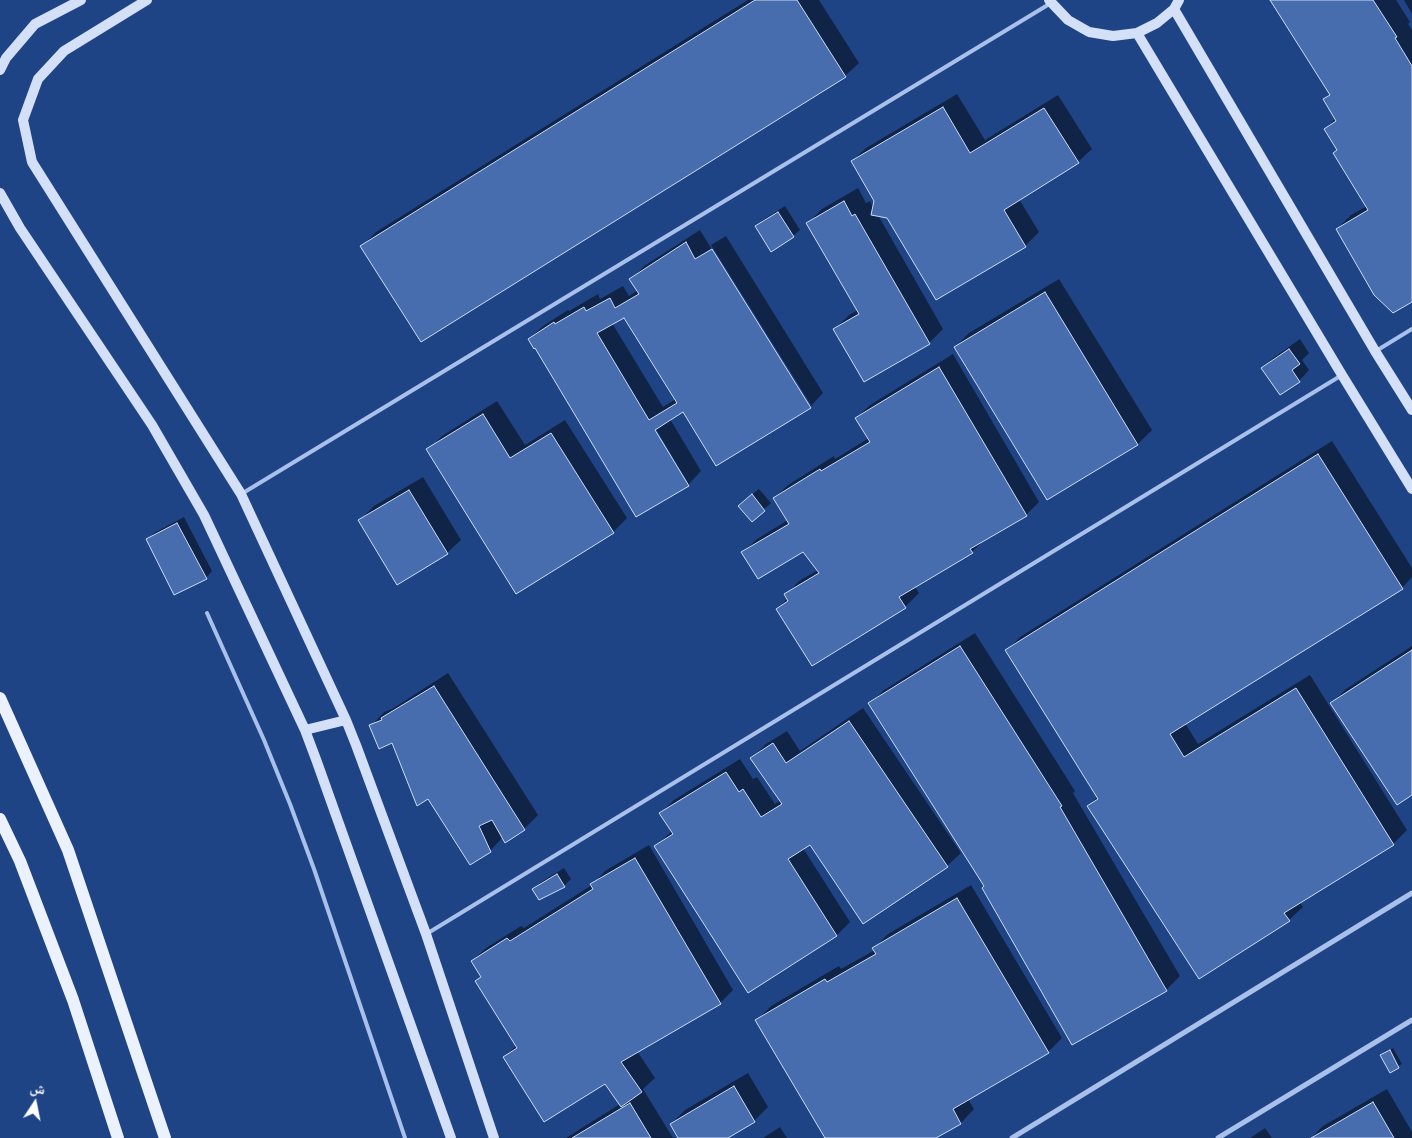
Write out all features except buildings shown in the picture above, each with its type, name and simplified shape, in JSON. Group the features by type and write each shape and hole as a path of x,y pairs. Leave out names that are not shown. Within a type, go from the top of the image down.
{"main road":[{"path":"0,698 68,850 165,1138"},
{"path":"0,819 20,861 74,1000 118,1138"}],"street":[{"path":"0,70 6,58 36,24 81,0"},
{"path":"147,0 64,51 38,79 23,120 32,162 241,494 346,720 426,934 494,1138"},
{"path":"1050,1 1068,20 1089,32 1113,36 1137,33 1157,23 1176,4 1375,351 1412,410"},
{"path":"1137,33 1342,376 1412,489"},
{"path":"0,193 20,228 152,425 204,516 305,730 451,1138"},
{"path":"305,730 346,720"},
{"path":"1012,1138 1412,892"},
{"path":"1218,1138 1412,1020"}],"lane":[{"path":"241,494 1050,1"},
{"path":"1375,351 1412,329"},
{"path":"426,934 1342,376"},
{"path":"207,613 260,731 290,804 405,1138"}]}
